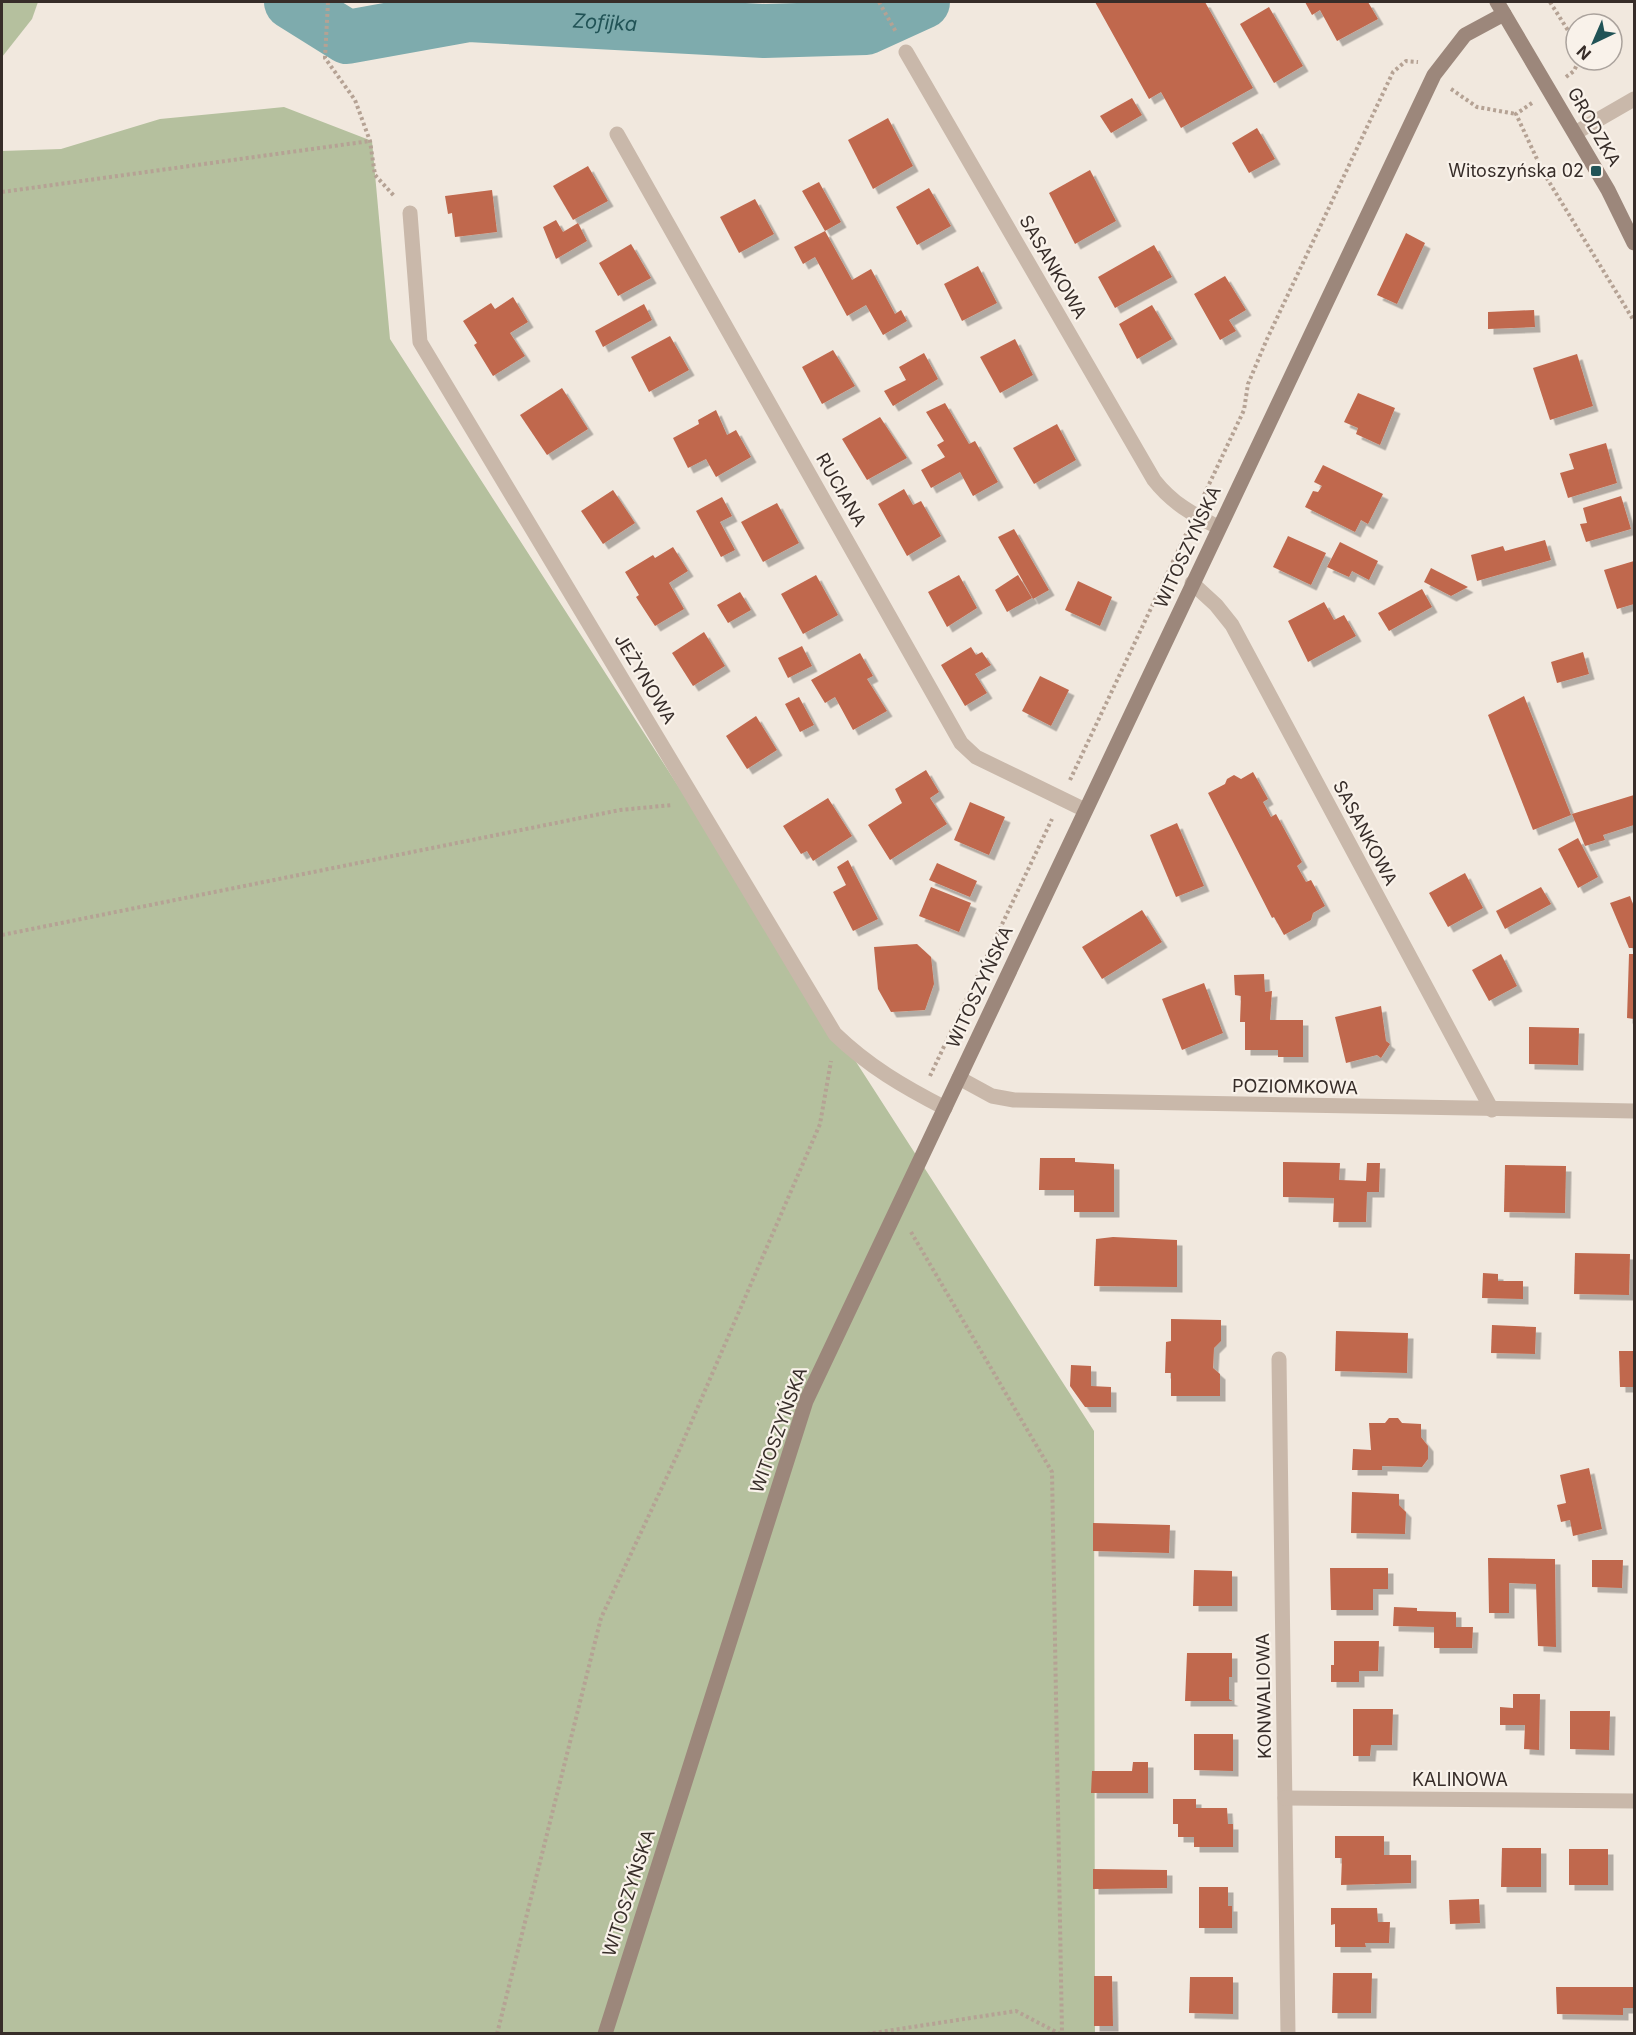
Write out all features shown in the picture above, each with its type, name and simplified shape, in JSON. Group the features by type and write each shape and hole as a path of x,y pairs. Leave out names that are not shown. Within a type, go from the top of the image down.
{"street":[{"name":"GRODZKA","path":"1500,8 1575,133 1635,243"},
{"name":"WITOSZYŃSKA","path":"605,2034 806,1401 1434,75 1465,35 1500,8"},
{"name":"SASANKOWA","path":"906,51 1154,480 1168,498 1186,511 1218,528"},
{"path":"1575,133 1635,99"},
{"name":"RUCIANA","path":"616,134 962,743 976,757 1085,810"},
{"name":"JEŻYNOWA","path":"410,213 420,342 835,1034 860,1058 894,1082 945,1108"},
{"name":"SASANKOWA","path":"1192,583 1216,605 1232,626 1492,1110"},
{"name":"POZIOMKOWA","path":"958,1078 992,1096 1014,1100 1635,1111"},
{"name":"KONWALIOWA","path":"1279,1359 1288,2034"},
{"name":"KALINOWA","path":"1285,1798 1635,1801"}],"path":[{"path":"328,2 326,58 355,100 370,141 375,175 410,213"},
{"path":"879,2 906,51"},
{"path":"1550,2 1564,24"},
{"path":"1573,72 1516,114 1543,172 1635,321"},
{"path":"2,192 370,141"},
{"path":"2,935 620,810 696,802"},
{"path":"497,2034 601,1618 678,1453 820,1124 835,1034"},
{"path":"867,2034 1016,2011 1061,2034 1052,1472 897,1208"}],"green space":[{"path":"2,2 38,2 32,19 2,57"},
{"path":"284,107 372,141 390,339 1094,1431 1095,2033 2,2033 2,151 61,149 160,119"}],"building":[{"path":"1095,2 1205,2 1253,88 1181,128 1161,92 1149,99"},
{"path":"1305,2 1368,2 1378,19 1337,41 1320,10 1312,15"},
{"path":"1269,7 1303,66 1274,83 1240,24"},
{"path":"1132,98 1142,115 1111,133 1100,116"},
{"path":"888,118 913,166 873,189 848,140"},
{"path":"1257,128 1275,159 1249,173 1232,143"},
{"path":"588,166 608,201 573,220 553,186"},
{"path":"1090,170 1116,221 1075,244 1049,193"},
{"path":"819,182 841,222 825,231 802,191"},
{"path":"929,188 951,226 917,245 896,207"},
{"path":"492,190 497,232 455,237 452,213 448,214 445,196"},
{"path":"755,199 774,234 739,253 720,217"},
{"path":"556,220 563,232 578,223 587,241 556,259 543,227"},
{"path":"825,231 852,280 871,269 895,314 901,310 907,321 883,335 866,305 847,316 815,257 803,264 794,247"},
{"path":"1406,233 1425,243 1397,304 1377,295"},
{"path":"631,244 651,278 618,296 599,263"},
{"path":"1154,245 1172,277 1115,308 1098,277"},
{"path":"978,266 997,303 962,321 944,284"},
{"path":"1225,276 1246,310 1229,320 1236,331 1220,340 1194,294"},
{"path":"513,297 528,322 510,333 525,356 493,376 474,345 477,343 463,321 491,303 495,309"},
{"path":"644,304 652,320 603,347 595,331"},
{"path":"1152,305 1172,339 1137,359 1119,324"},
{"path":"1534,310 1535,327 1488,329 1488,312"},
{"path":"670,336 689,370 649,392 631,357"},
{"path":"1015,339 1033,375 1000,393 980,357"},
{"path":"833,350 855,386 822,404 802,367"},
{"path":"924,353 938,379 893,406 884,391 906,380 899,367"},
{"path":"1577,354 1593,406 1550,420 1533,368"},
{"path":"562,388 588,429 547,455 520,415"},
{"path":"1358,393 1395,408 1380,445 1356,434 1358,428 1344,422"},
{"path":"945,403 969,444 975,441 998,482 973,496 960,472 931,488 921,470 945,457 937,445 944,441 926,412"},
{"path":"716,410 727,435 736,430 751,457 716,477 706,459 688,468 673,438 699,424 698,420"},
{"path":"880,417 907,458 867,480 842,439"},
{"path":"1057,424 1076,460 1034,484 1013,448"},
{"path":"1606,443 1617,483 1568,498 1560,473 1574,469 1569,454"},
{"path":"1323,465 1383,494 1368,524 1361,520 1355,532 1305,507 1313,491 1318,492 1322,486 1314,482"},
{"path":"904,489 913,505 921,501 941,536 907,556 878,504"},
{"path":"613,490 635,523 603,544 581,511"},
{"path":"1621,496 1631,529 1586,542 1580,524 1587,523 1583,508"},
{"path":"722,497 732,516 720,522 735,550 721,557 696,511"},
{"path":"777,503 799,543 763,562 741,522"},
{"path":"1014,529 1049,590 1033,599 998,537"},
{"path":"1288,536 1326,553 1311,585 1273,567"},
{"path":"1545,540 1551,560 1477,581 1471,555 1503,546 1505,551"},
{"path":"1340,542 1378,561 1369,580 1352,571 1349,577 1327,567"},
{"path":"673,547 688,571 669,583 684,609 655,626 636,597 639,595 625,572 653,555 655,558"},
{"path":"1634,561 1634,604 1617,609 1604,570"},
{"path":"1431,568 1468,587 1451,596 1424,582"},
{"path":"816,575 838,615 803,634 781,594"},
{"path":"959,575 977,608 947,627 928,592"},
{"path":"1018,575 1032,598 1007,612 995,590"},
{"path":"1078,581 1112,597 1100,626 1065,610"},
{"path":"1422,589 1432,607 1389,631 1378,613"},
{"path":"740,592 751,610 728,623 717,605"},
{"path":"1324,602 1334,620 1344,615 1356,636 1308,662 1288,621"},
{"path":"704,632 725,666 693,686 672,653"},
{"path":"802,646 812,666 788,678 778,658"},
{"path":"971,647 976,655 982,652 991,665 975,674 987,693 965,706 941,665"},
{"path":"1583,652 1589,674 1557,683 1551,662"},
{"path":"860,653 873,676 867,679 887,711 853,730 835,697 825,703 811,680"},
{"path":"1040,676 1069,690 1051,726 1022,711"},
{"path":"1524,696 1571,815 1533,830 1488,715"},
{"path":"799,697 814,725 800,732 785,704"},
{"path":"756,716 777,750 747,769 726,736"},
{"path":"926,770 939,792 930,798 947,824 890,860 868,825 902,803 895,789"},
{"path":"1253,772 1268,799 1263,802 1271,817 1276,814 1302,862 1297,866 1306,882 1311,880 1325,906 1313,913 1311,920 1284,935 1274,917 1272,918 1208,793 1225,784 1227,779 1234,775 1241,779"},
{"path":"1634,795 1634,825 1603,835 1605,840 1585,846 1572,814"},
{"path":"828,798 852,836 813,861 807,851 801,854 783,826"},
{"path":"970,802 1005,817 989,855 954,840"},
{"path":"1177,823 1204,886 1176,897 1150,835"},
{"path":"1578,838 1598,877 1578,888 1558,849"},
{"path":"848,860 878,919 853,931 833,892 846,885 837,867"},
{"path":"937,863 977,881 970,897 929,880"},
{"path":"1465,873 1483,908 1448,927 1429,893"},
{"path":"931,887 971,903 959,932 919,916"},
{"path":"1541,887 1551,904 1505,929 1496,911"},
{"path":"1630,896 1634,907 1634,948 1629,948 1610,903"},
{"path":"1142,910 1162,942 1102,979 1082,947"},
{"path":"917,944 931,957 934,984 925,1010 891,1012 878,989 874,947"},
{"path":"1501,954 1517,986 1489,1001 1472,970"},
{"path":"1629,954 1634,954 1634,1019 1627,1018"},
{"path":"1264,974 1265,992 1272,991 1270,1020 1303,1020 1303,1057 1278,1057 1278,1050 1245,1050 1245,1022 1240,1022 1241,996 1235,995 1234,975"},
{"path":"1204,983 1223,1033 1182,1050 1162,999"},
{"path":"1381,1006 1386,1041 1390,1044 1381,1058 1377,1055 1346,1063 1335,1017"},
{"path":"1529,1027 1579,1028 1578,1065 1529,1064"},
{"path":"1040,1158 1075,1158 1075,1162 1114,1164 1114,1212 1074,1212 1074,1190 1039,1190"},
{"path":"1283,1162 1340,1163 1339,1180 1366,1181 1367,1163 1380,1163 1379,1192 1367,1192 1366,1222 1333,1222 1334,1198 1283,1197"},
{"path":"1505,1165 1566,1166 1565,1213 1504,1212"},
{"path":"1113,1237 1177,1240 1177,1287 1094,1286 1096,1239"},
{"path":"1575,1253 1630,1254 1629,1295 1574,1294"},
{"path":"1483,1273 1498,1274 1498,1281 1523,1281 1523,1299 1482,1298"},
{"path":"1171,1319 1221,1320 1221,1341 1214,1348 1213,1368 1220,1374 1220,1396 1171,1396 1171,1373 1165,1373 1166,1342 1171,1341"},
{"path":"1492,1325 1536,1327 1535,1354 1491,1353"},
{"path":"1336,1331 1408,1333 1407,1373 1335,1371"},
{"path":"1619,1351 1634,1351 1634,1387 1620,1387"},
{"path":"1071,1365 1091,1366 1091,1386 1111,1387 1111,1407 1085,1407 1070,1386"},
{"path":"1389,1418 1398,1418 1402,1423 1421,1424 1421,1437 1428,1446 1428,1459 1422,1467 1382,1466 1382,1470 1352,1470 1353,1449 1371,1450 1369,1423 1385,1423"},
{"path":"1589,1468 1602,1529 1573,1536 1570,1520 1561,1522 1557,1505 1566,1503 1560,1475"},
{"path":"1352,1492 1399,1494 1399,1505 1406,1512 1405,1534 1351,1533"},
{"path":"1093,1523 1170,1525 1169,1553 1093,1551"},
{"path":"1488,1558 1555,1559 1556,1647 1538,1646 1536,1584 1509,1583 1509,1613 1489,1613"},
{"path":"1592,1560 1623,1560 1622,1588 1592,1587"},
{"path":"1330,1568 1388,1568 1388,1589 1373,1589 1373,1610 1331,1610"},
{"path":"1194,1570 1232,1571 1232,1606 1193,1606"},
{"path":"1394,1607 1417,1608 1417,1611 1456,1612 1456,1627 1473,1627 1472,1648 1434,1648 1434,1627 1393,1626"},
{"path":"1334,1641 1379,1641 1378,1671 1359,1671 1359,1682 1331,1682"},
{"path":"1187,1653 1232,1653 1229,1699 1233,1701 1185,1701"},
{"path":"1513,1694 1540,1694 1539,1750 1524,1749 1525,1725 1500,1725 1500,1707 1513,1708"},
{"path":"1353,1709 1393,1709 1392,1745 1371,1745 1370,1756 1353,1756"},
{"path":"1570,1711 1610,1711 1609,1750 1570,1749"},
{"path":"1194,1734 1233,1734 1233,1771 1194,1770"},
{"path":"1133,1762 1148,1762 1148,1793 1091,1793 1092,1771 1132,1771"},
{"path":"1173,1799 1196,1799 1196,1808 1227,1808 1228,1824 1233,1824 1233,1847 1194,1847 1194,1837 1178,1837 1178,1824 1173,1824"},
{"path":"1335,1836 1384,1836 1384,1855 1411,1855 1411,1883 1341,1885 1342,1858 1335,1858"},
{"path":"1502,1848 1541,1848 1541,1887 1501,1887"},
{"path":"1569,1849 1608,1849 1608,1885 1569,1885"},
{"path":"1093,1869 1167,1870 1167,1888 1093,1889"},
{"path":"1199,1887 1228,1887 1228,1906 1232,1906 1232,1928 1199,1928"},
{"path":"1479,1899 1480,1923 1450,1924 1449,1900"},
{"path":"1331,1908 1377,1908 1378,1922 1390,1922 1389,1943 1365,1943 1366,1947 1335,1947 1335,1924 1331,1925"},
{"path":"1333,1973 1372,1973 1371,2013 1332,2013"},
{"path":"1094,1976 1112,1976 1113,2026 1094,2026"},
{"path":"1190,1977 1233,1977 1233,2014 1189,2013"},
{"path":"1556,1987 1634,1987 1634,2008 1623,2008 1623,2015 1557,2014"}],"waterway":[{"name":"Zofijka","path":"291,2 347,37 469,15 764,31 866,28 923,2"}],"place":[{"name":"Witoszyńska 02","path":"1596,171"}]}
